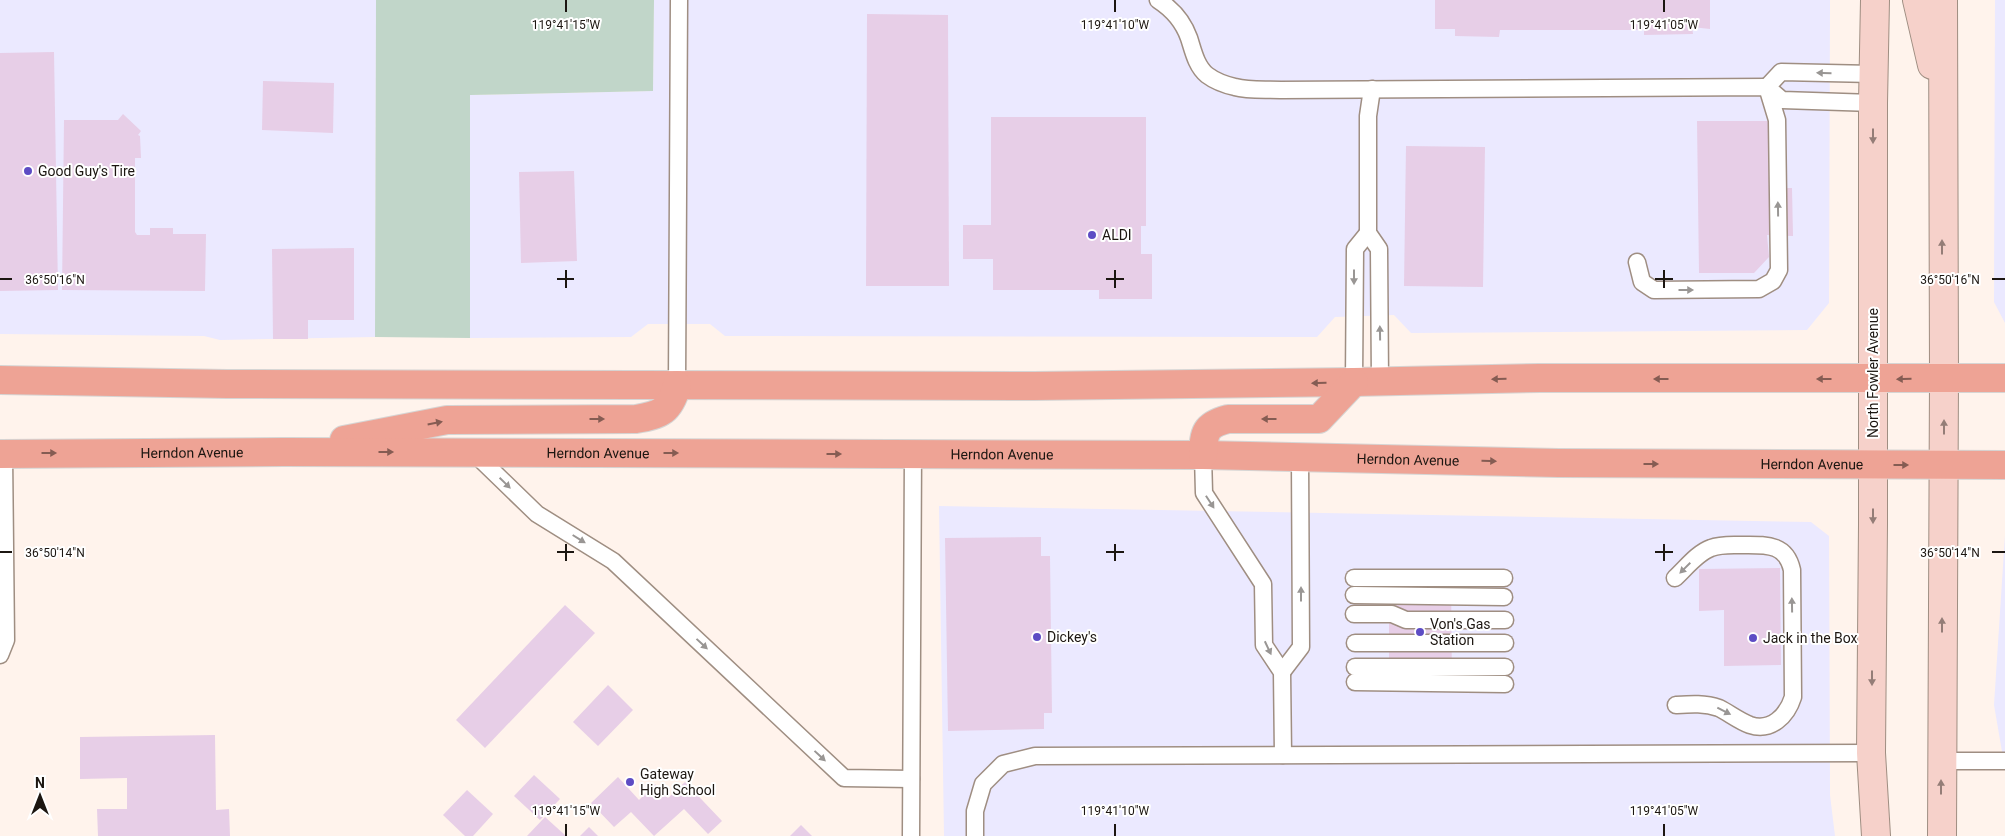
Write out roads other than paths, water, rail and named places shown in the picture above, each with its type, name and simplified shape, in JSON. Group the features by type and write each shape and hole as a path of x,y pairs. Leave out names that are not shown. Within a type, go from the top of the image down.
{"main road":[{"name":"North Fowler Avenue","path":"1875,0 1873,74 1871,753 1876,836"},
{"path":"1917,0 1942,111"},
{"path":"1942,0 1944,378 1942,836"},
{"path":"0,380 236,384 1034,386 1540,378 2005,378"},
{"path":"1203,455 1204,437 1208,427 1219,421 1228,419 1319,419 1367,382"},
{"path":"284,452 447,420 636,419 652,416 665,410 672,400 677,385"},
{"name":"Herndon Avenue","path":"2,454 284,452 1203,455 1559,463 2005,464"}],"lane":[{"path":"677,385 679,0"},
{"path":"1158,0 1168,6 1179,19 1188,36 1195,58 1206,74 1224,84 1237,88 1767,87 1782,100 1873,103"},
{"path":"1767,87 1781,72 1873,74"},
{"path":"1637,262 1642,282 1654,290 1759,289 1773,282 1778,270 1776,120 1767,87"},
{"path":"1367,382 1379,249 1368,233 1368,116 1372,89"},
{"path":"1367,382 1355,249 1368,233"},
{"path":"474,453 537,514 614,561 844,778 911,779"},
{"path":"0,656 6,640 2,454"},
{"path":"911,836 913,454"},
{"path":"1203,455 1204,492 1263,584 1264,644 1282,672 1283,755"},
{"path":"1282,672 1301,646 1300,457"},
{"path":"1675,578 1701,553 1721,545 1759,545 1778,549 1790,560 1792,570 1793,697 1790,708 1781,718 1772,724 1762,727 1750,725 1718,708 1702,704 1676,705"},
{"path":"1354,578 1504,578"},
{"path":"1354,595 1504,597"},
{"path":"1354,614 1392,614 1406,620 1505,620"},
{"path":"1355,643 1505,643"},
{"path":"1505,667 1355,674 1505,684"},
{"path":"975,836 975,811 983,784 1003,764 1035,756 1871,753"},
{"path":"1941,761 2005,761"}],"place":[{"name":"Good Guy's Tire","path":"28,171"},
{"name":"ALDI","path":"1092,235"},
{"name":"Von's Gas Station","path":"1420,632"},
{"name":"Dickey's","path":"1037,637"},
{"name":"Jack in the Box","path":"1753,638"},
{"name":"Gateway High School","path":"630,782"}]}
